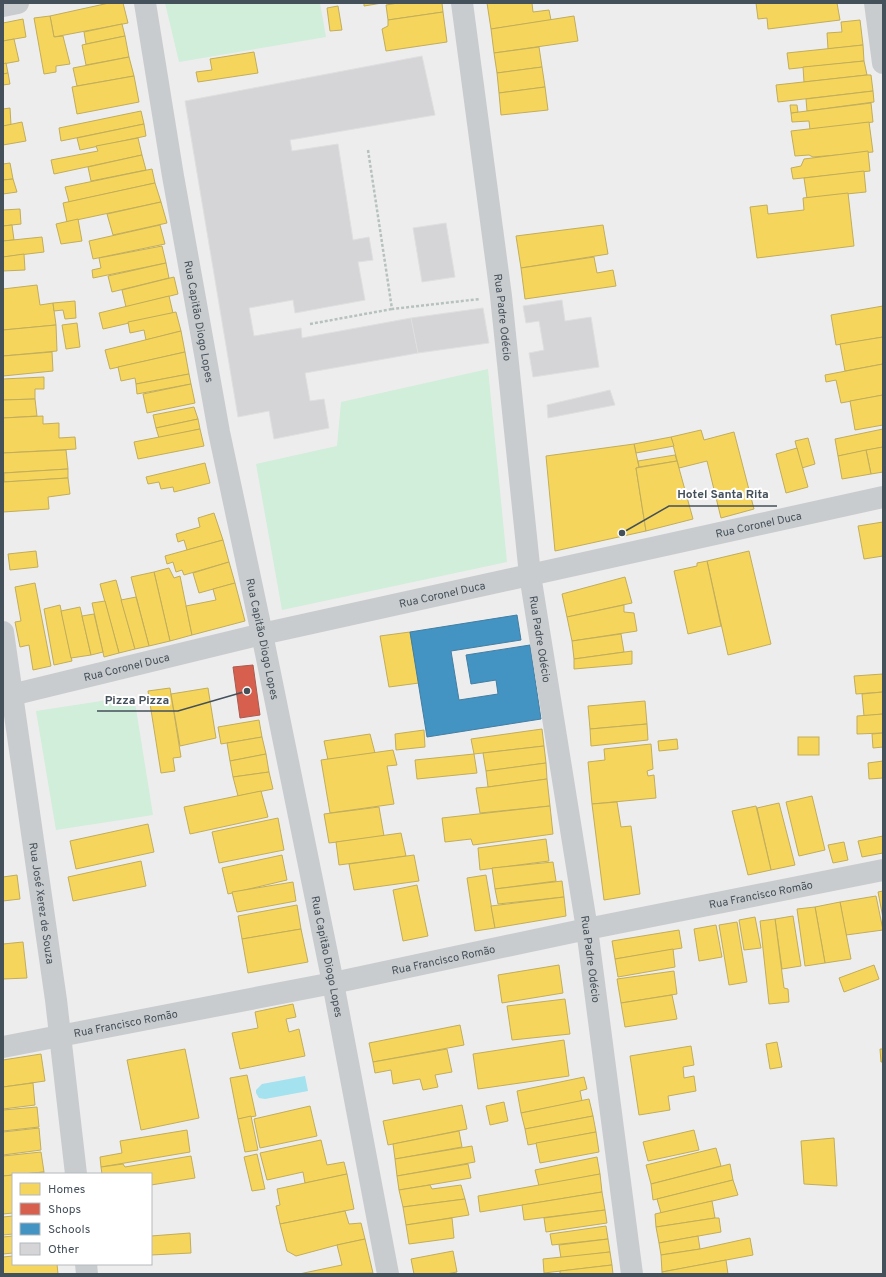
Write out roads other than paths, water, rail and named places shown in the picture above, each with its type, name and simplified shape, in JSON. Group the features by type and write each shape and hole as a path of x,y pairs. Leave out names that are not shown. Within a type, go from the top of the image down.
{"street":[{"path":"3,6 18,3"},
{"name":"Rua Capitão Diogo Lopes","path":"145,3 173,176 220,432 333,983 388,1274"},
{"name":"Rua Padre Odécio","path":"462,3 501,296 530,575 586,929 632,1274"},
{"path":"875,3 883,63"},
{"name":"Rua Coronel Duca","path":"7,696 262,634 883,497"},
{"name":"Rua José Xerez de Souza","path":"3,632 7,696 22,756 61,1036 76,1173"},
{"name":"Rua Francisco Romão","path":"3,1047 333,983 586,929 883,870"}],"water":[{"path":"305,1076 308,1091 265,1099 259,1098 256,1093 256,1090 262,1084"}],"place":[{"name":"Hotel Santa Rita","path":"622,533"},
{"name":"Pizza Pizza","path":"247,691"}]}
